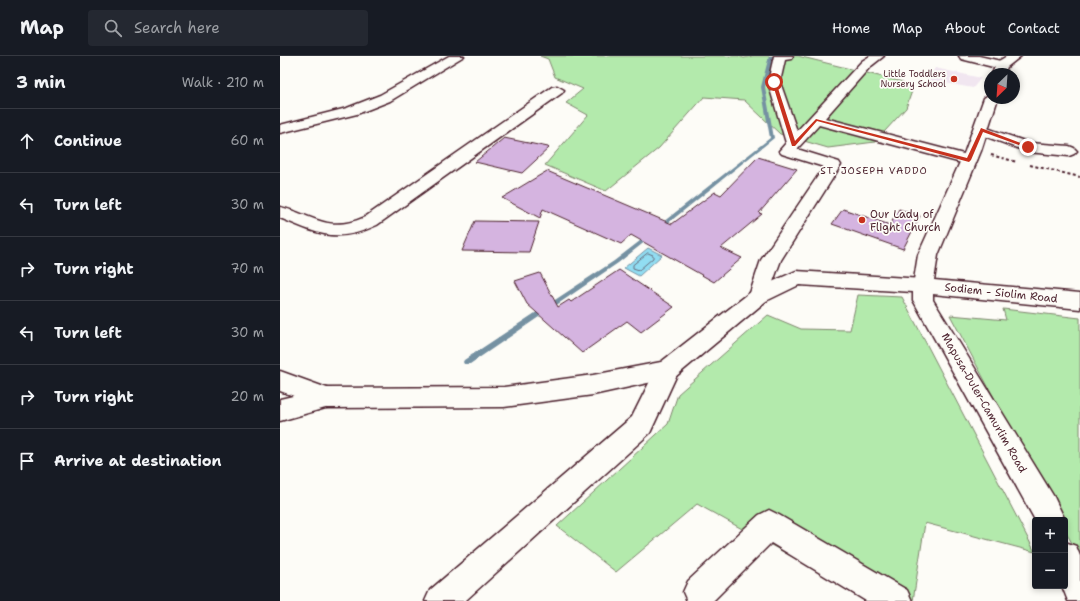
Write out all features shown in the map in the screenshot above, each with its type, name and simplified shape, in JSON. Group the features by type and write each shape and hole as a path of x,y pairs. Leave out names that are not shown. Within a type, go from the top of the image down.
{"street":[{"path":"280,129 352,111 384,98 458,56"},
{"path":"787,56 779,58 774,82 794,145"},
{"path":"759,296 771,260 833,165 787,151 866,64 878,56"},
{"path":"965,56 995,68"},
{"path":"1002,68 1015,56"},
{"path":"280,212 332,231 345,231 359,228 371,222 556,90"},
{"name":"Mapusa-Duler-Camurlim Road","path":"989,104 969,160 928,255 923,286 923,300 1049,517"},
{"path":"816,120 969,160"},
{"path":"981,130 1028,147 1069,151"},
{"name":"Sodiem - Siolim Road","path":"667,370 759,296 796,278 923,286 1080,301"},
{"path":"280,410 327,398 504,397 593,385 667,370"},
{"path":"441,601 641,425 667,370"},
{"path":"280,381 327,398"},
{"path":"699,592 768,525 896,601"},
{"path":"1068,563 1080,592"}],"shaded area":[{"name":"Little Toddlers Nursery School","path":"935,68 981,78 973,88 928,80"}],"green space":[{"path":"540,56 738,56 744,58 753,56 798,56 903,82 912,91 906,108 875,142 828,148 780,134 744,100 704,97 659,148 606,191 545,165 588,115 566,103 583,89 555,77 548,59"},
{"path":"858,295 902,297 1032,546 1032,551 925,523 913,601 872,601 697,504 616,572 557,526 668,424 678,394 768,315 801,329 850,330"},
{"path":"1003,309 1080,318 1080,557 1068,536 1068,517 1057,517 950,315 1006,320"}],"water":[{"path":"648,248 662,255 639,276 624,268"}],"building":[{"path":"504,138 549,148 522,173 475,162"},
{"path":"758,157 797,169 759,213 762,214 721,248 742,258 714,282 631,235 621,244 543,209 540,218 502,198 547,171 672,224 715,192 721,195"},
{"path":"843,209 890,225 899,209 920,216 903,249 832,224"},
{"path":"475,221 539,222 529,252 462,251"},
{"path":"619,270 674,307 641,332 627,321 582,353 527,304 515,281 540,273 558,307 569,300 571,302"}],"waterway":[{"path":"660,227 772,138 763,87 771,56"},
{"path":"467,362 616,262 649,236"}],"place":[{"name":"Little Toddlers Nursery School","path":"954,79"},
{"name":"Our Lady of Flight Church","path":"862,220"}],"district":[{"name":"ST. JOSEPH VADDO","path":"874,170"}],"route":[{"path":"774,82 794,145 816,120 969,160 981,130 1028,147"}]}
